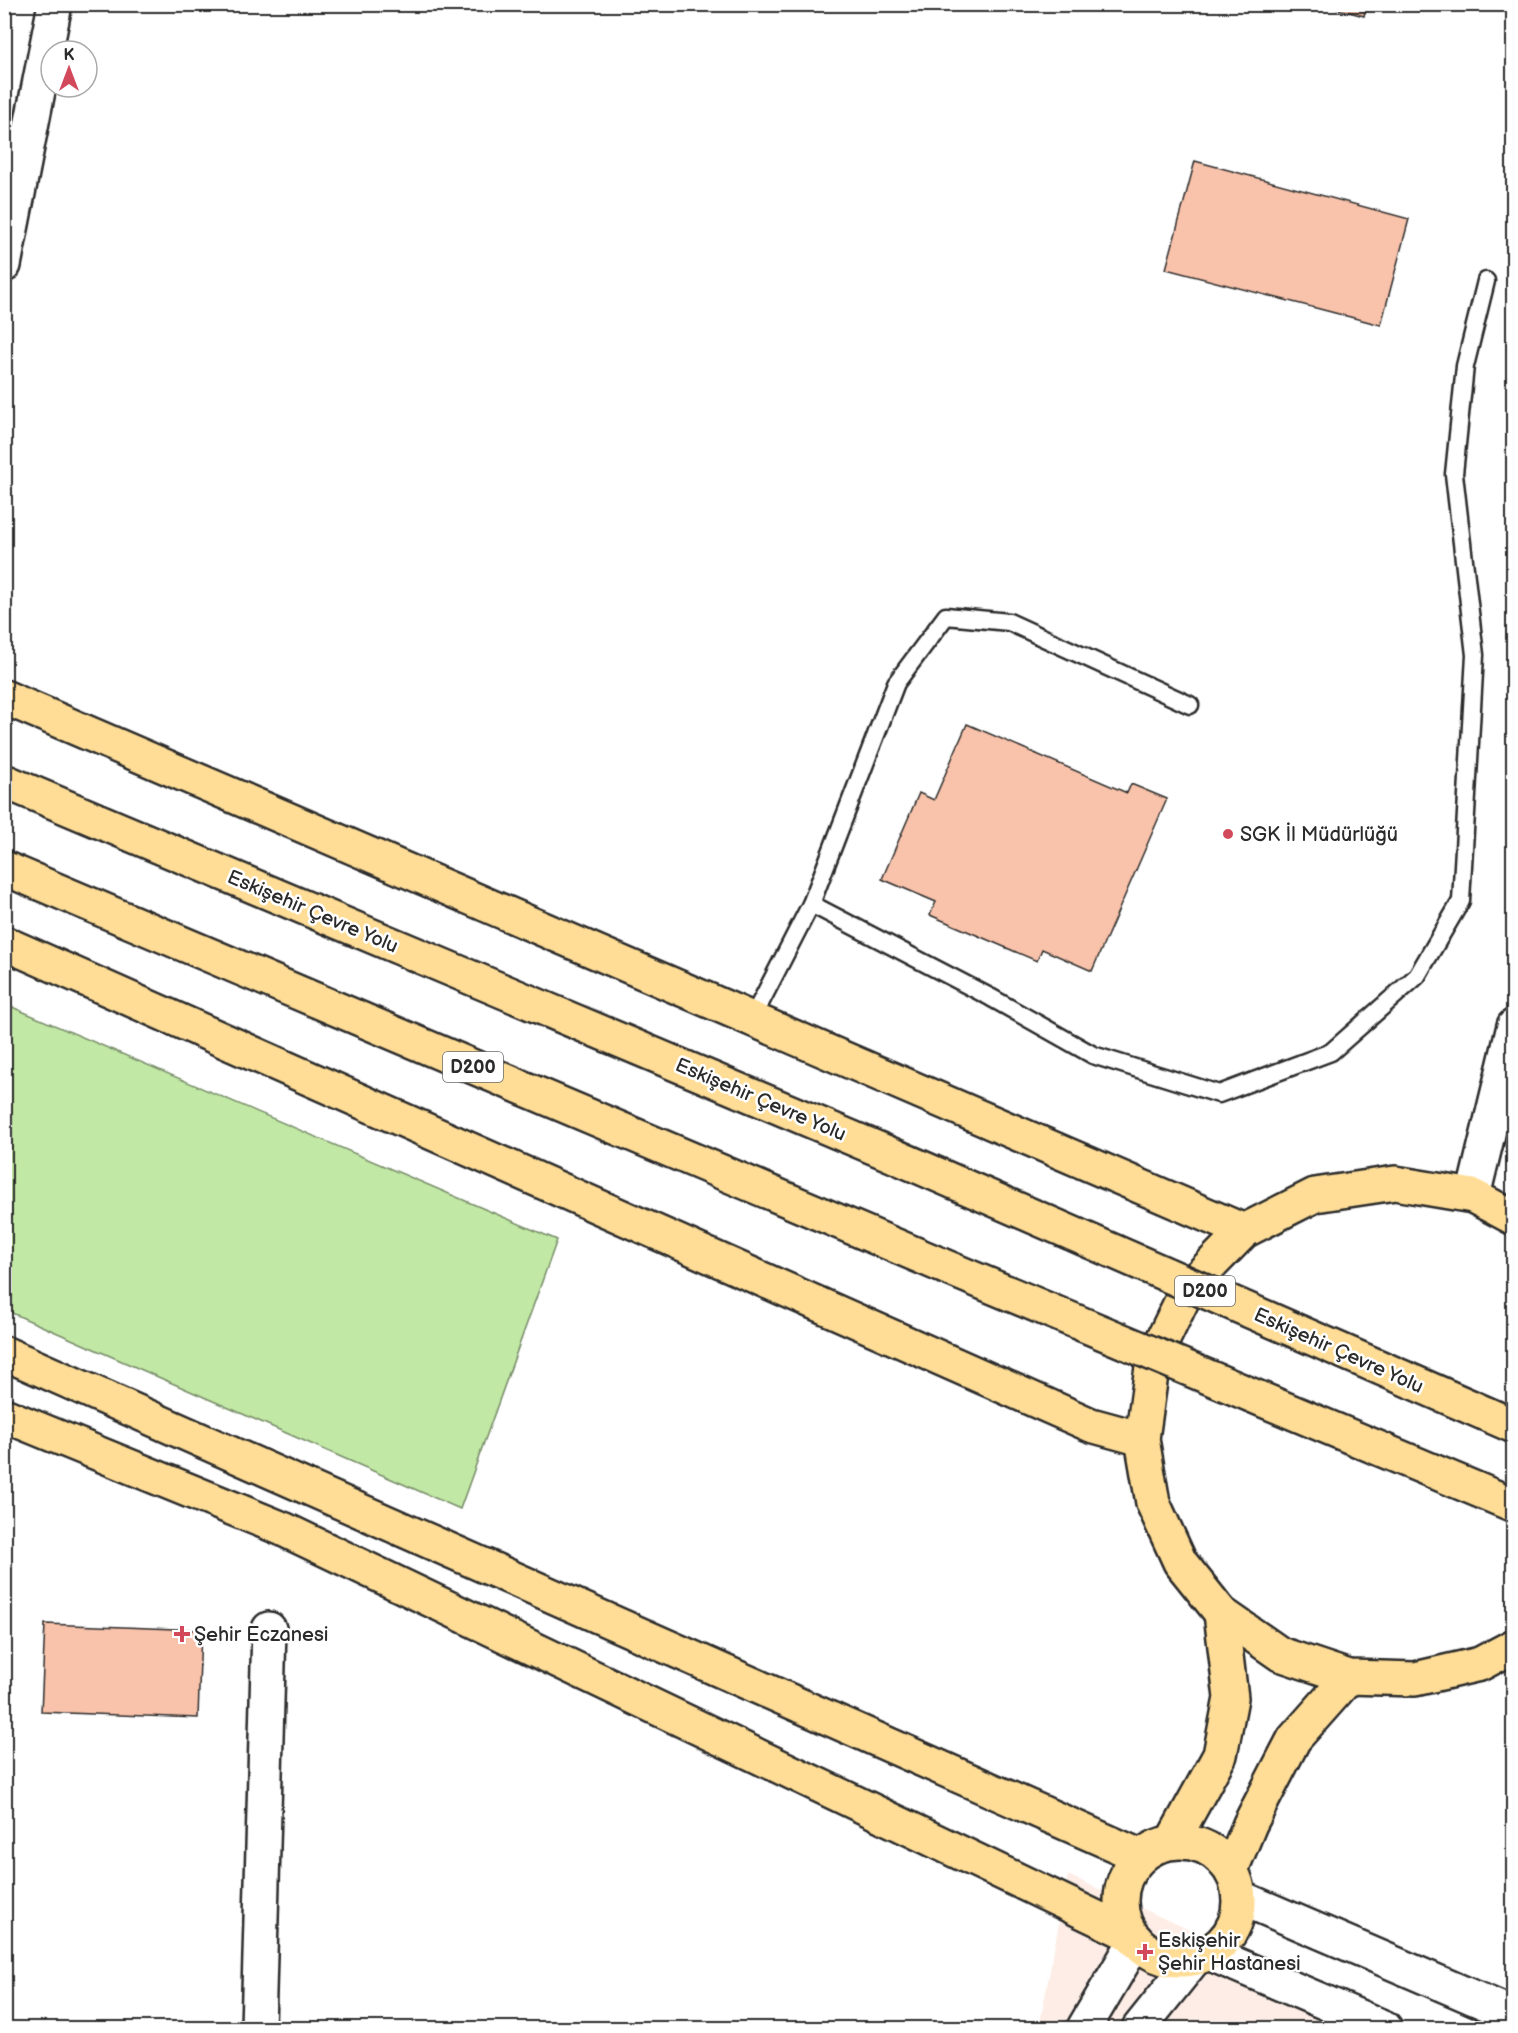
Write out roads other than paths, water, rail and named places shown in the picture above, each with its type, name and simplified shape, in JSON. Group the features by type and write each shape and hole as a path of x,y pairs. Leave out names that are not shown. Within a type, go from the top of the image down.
{"main road":[{"path":"4,697 1244,1231"},
{"name":"Eskişehir Çevre Yolu","path":"4,781 897,1157 1514,1426"},
{"name":"D200","path":"4,868 940,1265 1514,1505"},
{"path":"4,943 1091,1425 1142,1439"},
{"path":"1514,1218 1473,1196 1395,1183 1315,1195 1244,1231 1188,1288 1153,1359 1142,1439 1153,1503 1180,1562 1221,1613 1280,1654 1349,1677 1415,1679 1480,1664 1514,1646"},
{"path":"4,1353 1140,1856"},
{"path":"4,1415 283,1529 1133,1937"},
{"path":"1172,1842 1220,1755 1231,1698 1221,1613"},
{"path":"1235,1883 1219,1856 1205,1847 1188,1842 1172,1842 1155,1846 1140,1856 1129,1869 1122,1884 1120,1901 1122,1918 1133,1937 1143,1948 1161,1957 1180,1960 1202,1956 1222,1943 1232,1930 1238,1914 1235,1883 1250,1824 1294,1739 1349,1677"}],"street":[{"path":"4,265 55,4"},
{"path":"1473,1196 1514,1026"},
{"path":"258,2028 269,1629"},
{"path":"1235,1883 1514,2015"},
{"path":"1084,2028 1133,1937"},
{"path":"1139,2028 1202,1956 1384,2028"}],"lane":[{"path":"811,904 990,997 1093,1055 1219,1094 1331,1052 1417,976 1461,901 1475,655 1454,474 1465,366 1486,281"},
{"path":"752,1019 811,904 896,683 946,616 1009,622 1190,705"}],"place":[{"name":"SGK İl Müdürlüğü","path":"1228,834"},
{"name":"Şehir Eczanesi","path":"182,1634"},
{"name":"Eskişehir Şehir Hastanesi","path":"1145,1952"}]}
